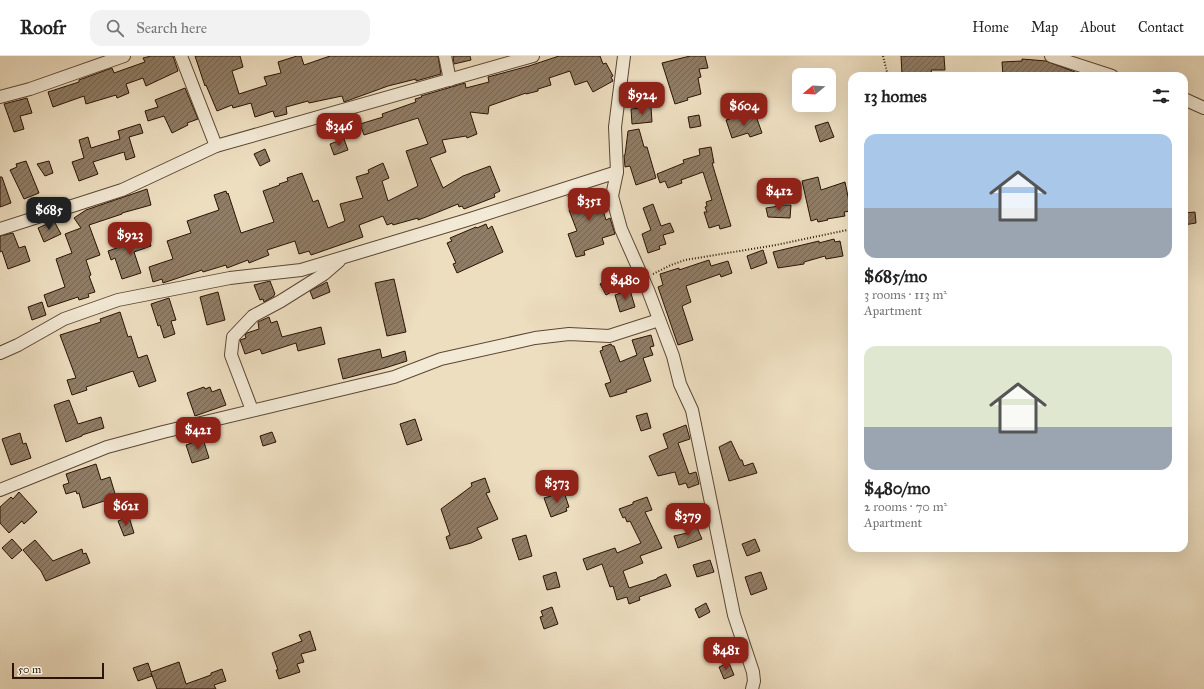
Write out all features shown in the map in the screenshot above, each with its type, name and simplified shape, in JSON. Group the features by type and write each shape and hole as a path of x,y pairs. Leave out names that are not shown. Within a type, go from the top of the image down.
{"street":[{"path":"0,98 124,56"},
{"path":"181,56 216,146"},
{"path":"445,56 450,80"},
{"path":"0,229 122,190 216,146 533,56"},
{"path":"624,56 615,127 617,172 612,196 621,229 648,290 673,356 680,384 692,410 734,615 753,672 754,681 752,689"},
{"path":"1051,56 1100,72"},
{"path":"1188,101 1204,108"},
{"path":"0,353 18,345 64,319 118,300 230,278 301,270 467,220 617,172"},
{"path":"252,410 231,354 233,337 253,316 281,301 324,274 344,258"},
{"path":"0,490 106,447 252,410 394,377 442,359 535,338 569,334 609,336 659,320"}],"path":[{"path":"883,56 887,72"},
{"path":"648,290 653,273 685,260 776,245 848,230"}],"building":[{"path":"151,56 173,56 178,71 146,86 143,78 126,84 129,93 117,98 116,95 86,104 84,96 53,107 48,92 79,82 79,80 112,68 114,73 145,62 143,58"},
{"path":"195,56 240,56 243,67 232,71 239,94 267,85 264,77 281,73 278,62 297,56 301,56 304,65 330,56 438,56 441,74 416,81 416,79 388,86 344,102 342,96 309,103 308,101 286,107 287,114 275,117 273,111 255,117 251,103 233,108 232,105 217,111 206,85 205,86"},
{"path":"453,56 470,56 471,60 454,64"},
{"path":"559,56 600,56 603,64 606,63 613,76 611,77 613,81 593,92 587,81 575,85 570,71 549,78 551,85 538,89 538,91 526,93 489,106 488,114 470,112 477,134 467,138 466,136 442,140 446,152 430,158 443,188 463,176 490,166 500,191 494,194 495,197 464,209 462,206 459,207 458,204 418,220 418,218 393,225 392,223 387,225 383,216 359,225 363,237 311,255 309,251 299,254 295,241 267,250 269,255 249,263 248,260 227,268 226,265 203,272 202,270 163,283 162,279 153,282 149,267 173,259 167,241 191,233 187,221 219,210 214,195 226,191 227,194 228,193 241,233 274,222 263,191 288,181 287,178 302,173 313,202 318,200 328,228 345,221 340,204 363,198 356,177 369,173 368,170 383,163 389,178 382,181 388,201 418,186 406,151 428,144 418,118 364,135 360,124 383,117 382,114 416,102 415,99 422,97 421,96 465,83 466,88 489,82 488,77"},
{"path":"690,56 705,56 708,68 699,69 701,77 698,78 701,94 687,98 688,100 675,104 662,63"},
{"path":"901,56 944,56 945,70 931,70 932,72 902,72"},
{"path":"1022,59 1046,61 1075,72 1003,72 1002,62 1022,61"},
{"path":"185,88 198,119 187,123 188,125 172,133 164,116 148,121 145,111 158,107 155,100"},
{"path":"652,91 654,104 642,107 639,93"},
{"path":"27,98 32,113 20,116 24,129 14,132 4,104"},
{"path":"651,107 652,122 632,124 631,109"},
{"path":"699,115 701,126 690,128 688,117"},
{"path":"740,116 742,121 756,116 762,133 750,137 748,133 732,138 726,120"},
{"path":"828,122 834,137 820,142 815,126"},
{"path":"140,124 143,133 129,137 135,157 126,160 124,152 93,162 98,174 79,181 72,162 84,158 79,140 88,137 91,148 120,139 118,131"},
{"path":"639,129 644,147 647,147 656,178 636,185 630,166 625,167 624,155 628,131"},
{"path":"344,139 348,150 334,155 330,144"},
{"path":"711,147 714,163 712,163 731,226 720,229 719,225 709,228 704,212 707,212 705,207 707,206 706,202 712,200 703,172 681,180 682,183 668,188 665,181 660,183 657,174 684,163 683,160 700,155 699,149"},
{"path":"265,149 270,161 260,166 254,154"},
{"path":"26,161 39,193 24,199 10,170 17,167 16,164"},
{"path":"49,161 53,173 45,176 37,164"},
{"path":"0,177 2,177 11,203 0,207"},
{"path":"818,177 821,190 845,182 848,196 848,211 844,212 845,216 818,222 817,219 811,221 802,181"},
{"path":"147,189 151,205 122,213 89,225 100,255 86,260 91,275 89,276 95,292 88,294 89,297 79,300 78,297 48,307 44,295 65,287 56,259 72,253 65,234 81,228 74,218 86,210"},
{"path":"602,190 605,199 600,201 606,220 610,218 615,234 602,238 604,244 584,251 585,255 576,257 568,234 577,231 569,210 572,209 568,196 579,192 581,197"},
{"path":"653,204 661,226 670,223 674,232 663,235 666,244 659,246 660,249 648,253 642,234 651,230 643,208"},
{"path":"779,205 791,205 790,218 768,217 766,208"},
{"path":"1195,212 1196,223 1188,224 1188,213"},
{"path":"54,221 61,234 44,242 38,228"},
{"path":"486,224 488,229 492,226 503,252 457,273 453,264 456,263 447,243 452,241 450,238"},
{"path":"13,233 19,248 25,246 30,261 8,269 2,251 0,252 0,236"},
{"path":"147,233 151,246 134,252 141,273 122,279 115,258 111,260 108,251 134,242 133,237"},
{"path":"834,239 835,242 840,241 843,256 826,259 825,256 804,262 804,264 778,268 773,252"},
{"path":"763,250 767,263 751,269 747,256"},
{"path":"709,260 711,266 728,261 732,273 721,277 720,274 686,286 691,302 682,306 693,340 678,345 658,287 663,285 660,274 679,268 679,270"},
{"path":"611,278 617,289 606,295 600,284"},
{"path":"394,279 406,332 387,336 375,283"},
{"path":"270,281 275,294 264,302 263,299 260,300 254,285"},
{"path":"327,282 330,292 313,299 310,291"},
{"path":"630,290 635,307 620,312 615,295"},
{"path":"218,292 225,320 207,325 200,297"},
{"path":"169,298 176,320 171,321 175,334 164,338 160,325 158,326 151,304"},
{"path":"42,302 46,315 32,320 28,307"},
{"path":"120,312 128,337 131,336 138,358 147,355 156,381 139,387 133,371 86,387 87,390 72,395 67,380 76,378 60,335 101,322 100,319"},
{"path":"269,317 271,323 277,321 282,337 321,327 325,344 298,351 296,343 262,354 260,349 245,354 240,340 246,338 245,335 247,333 259,329 258,322"},
{"path":"651,335 654,346 650,347 653,355 643,358 651,381 626,390 627,392 610,397 605,384 611,382 600,351 603,350 602,347 611,344 614,346 620,362 637,355 632,340"},
{"path":"380,349 382,358 405,351 407,361 343,379 338,359"},
{"path":"204,387 205,389 210,387 212,392 220,389 226,405 195,416 187,393"},
{"path":"69,400 78,424 101,417 104,428 66,442 54,405"},
{"path":"647,413 651,428 641,431 636,416"},
{"path":"415,419 422,440 407,445 400,424"},
{"path":"686,425 690,439 678,443 689,474 696,472 699,484 688,488 686,483 679,485 675,472 658,476 649,456 668,448 663,434"},
{"path":"272,432 276,442 263,446 260,436"},
{"path":"20,433 23,444 26,443 31,458 11,465 2,439"},
{"path":"203,439 209,458 192,463 186,445"},
{"path":"731,441 744,466 753,463 757,473 729,481 719,447"},
{"path":"96,464 101,480 110,477 116,497 83,508 79,493 77,494 76,491 66,494 63,485 69,483 66,474"},
{"path":"485,478 490,492 486,493 498,519 477,528 482,538 450,549 446,537 450,535 441,509 472,486 471,483"},
{"path":"19,492 37,512 24,524 22,521 9,533 0,523 0,507 11,497 13,499"},
{"path":"564,492 569,507 566,508 567,511 551,517 544,498"},
{"path":"647,497 652,510 645,512 662,548 640,556 643,563 623,571 629,588 657,579 666,574 671,586 639,597 640,600 629,604 627,597 617,600 613,586 610,587 602,564 587,570 583,559 615,548 617,553 641,543 630,521 627,522 625,517 623,518 619,509"},
{"path":"129,517 134,533 124,536 118,521"},
{"path":"696,525 702,539 678,548 674,536 687,533 686,529"},
{"path":"526,535 532,556 519,560 512,539"},
{"path":"12,539 22,550 12,559 2,548"},
{"path":"755,539 760,551 747,556 742,544"},
{"path":"35,540 53,561 82,549 83,554 86,553 90,563 46,581 41,571 23,550"},
{"path":"710,560 714,572 697,577 693,565"},
{"path":"556,572 560,587 547,590 543,576"},
{"path":"761,572 767,589 751,595 745,577"},
{"path":"706,603 710,612 699,618 695,609"},
{"path":"552,607 558,624 544,629 540,617 543,616 541,611"},
{"path":"310,631 316,650 301,654 304,662 297,664 300,672 279,679 276,670 278,670 272,653 302,641 299,635"},
{"path":"179,662 186,684 211,675 211,673 222,669 226,681 214,685 216,689 157,689 151,673 152,676 138,681 133,668 148,663 151,672"},
{"path":"729,663 734,675 724,679 719,667"}]}
